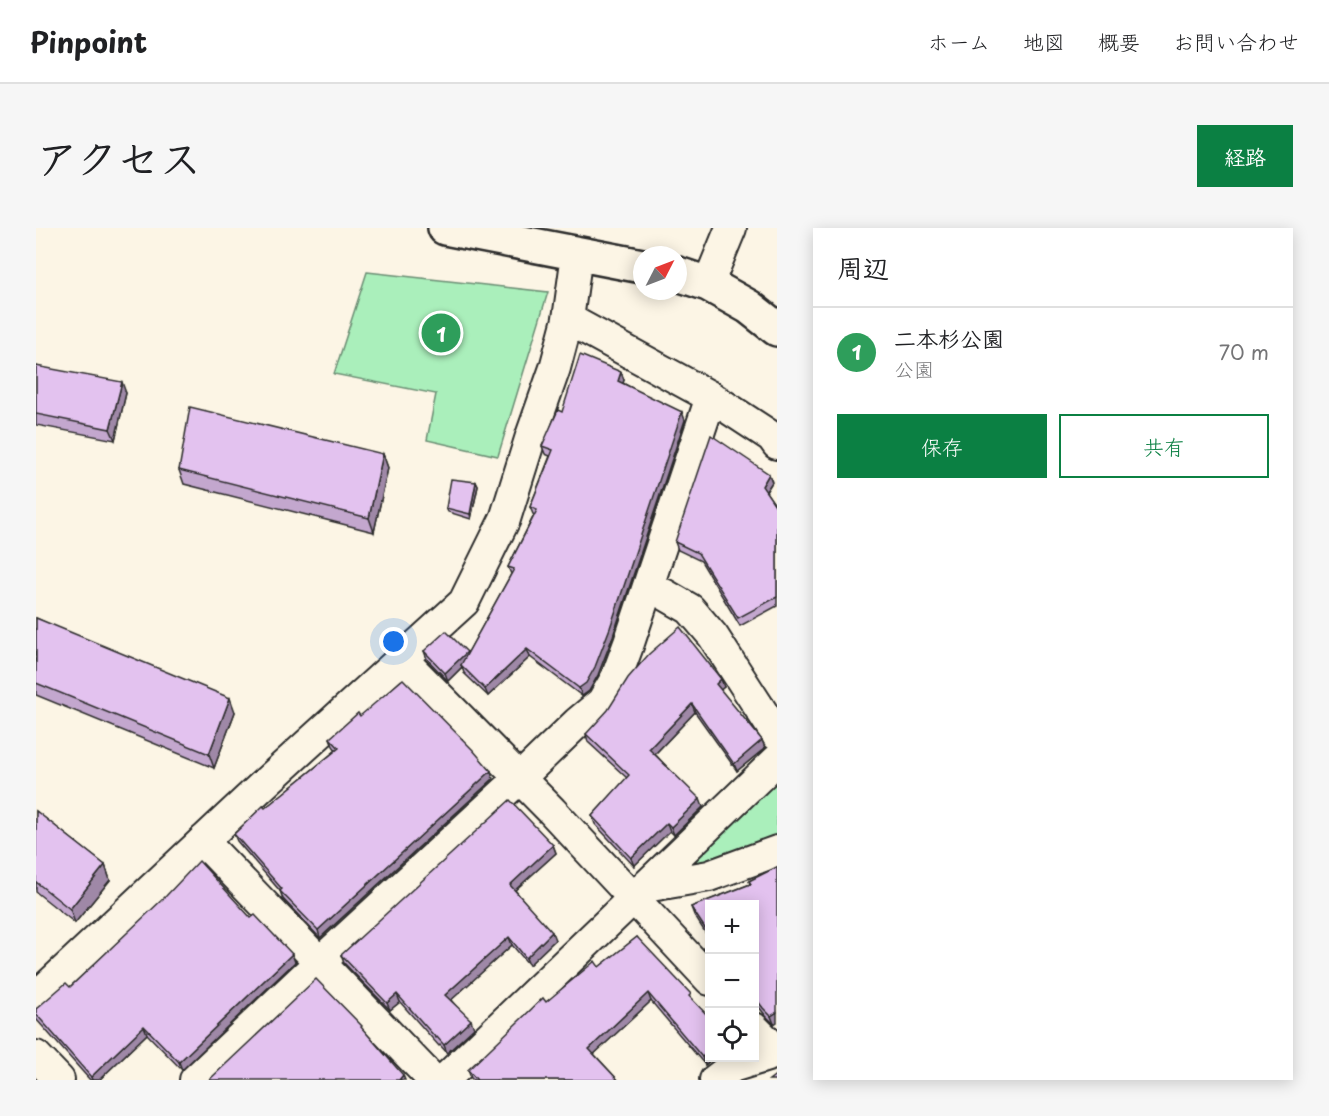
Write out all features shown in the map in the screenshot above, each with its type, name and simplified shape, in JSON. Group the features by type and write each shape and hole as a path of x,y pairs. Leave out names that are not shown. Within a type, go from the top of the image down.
{"street":[{"path":"445,228 633,264"},
{"path":"731,228 693,279 749,307 777,329"},
{"path":"36,998 203,841 464,602 505,519 555,368 568,319 577,254"},
{"path":"568,319 711,397 772,436 777,444"},
{"path":"195,1080 602,702 616,678 711,397"},
{"path":"648,588 690,609 713,636 777,735"},
{"path":"402,659 639,893 705,974"},
{"path":"444,1080 777,760"},
{"path":"203,841 433,1080"},
{"path":"639,893 708,876 777,851"},
{"path":"728,1076 777,1052 759,1033"},
{"path":"36,1056 59,1080"}],"green space":[{"path":"367,272 548,292 498,456 427,440 436,394 334,374"},
{"path":"777,781 777,840 697,870 692,858"}],"building":[{"path":"580,355 621,372 618,381 682,412 610,628 595,667 586,683 579,688 527,649 485,689 461,665 514,569 508,567 537,510 530,507 553,450 542,446 558,410 562,412"},
{"path":"36,366 122,382 110,429 36,414"},
{"path":"190,407 383,454 369,518 179,470"},
{"path":"711,435 769,474 762,486 777,508 777,597 738,618 698,553 675,542"},
{"path":"451,479 476,482 470,514 446,508"},
{"path":"36,618 230,698 209,754 36,683"},
{"path":"680,627 721,679 716,684 762,740 734,764 692,704 649,749 700,799 671,827 667,823 631,858 592,816 629,775 586,734 608,710 628,678 649,654"},
{"path":"446,631 467,652 445,673 424,651"},
{"path":"403,679 491,771 318,930 280,891 282,889 234,834 263,806 265,808 339,748 330,738 358,713 360,716"},
{"path":"510,800 553,845 510,885 552,932 526,958 509,937 445,995 471,1020 444,1045 397,994 387,1003 341,955"},
{"path":"36,811 105,865 70,909 36,882"},
{"path":"199,861 251,918 255,915 292,954 179,1062 144,1026 91,1077 36,1014 36,1009 66,983 70,987 166,896"},
{"path":"777,867 777,1012 771,1016 759,1003 759,900 709,900 751,884 749,881"},
{"path":"705,902 705,928 691,907"},
{"path":"637,937 691,994 689,996 705,1013 705,1054 702,1057 648,993 589,1049 618,1080 477,1080 468,1070 543,998 546,1002 595,961 599,967"},
{"path":"316,979 362,1026 403,1075 399,1080 209,1080"},
{"path":"777,1074 777,1080 769,1080"}],"place":[{"name":"二本杉公園","path":"441,333"}]}
